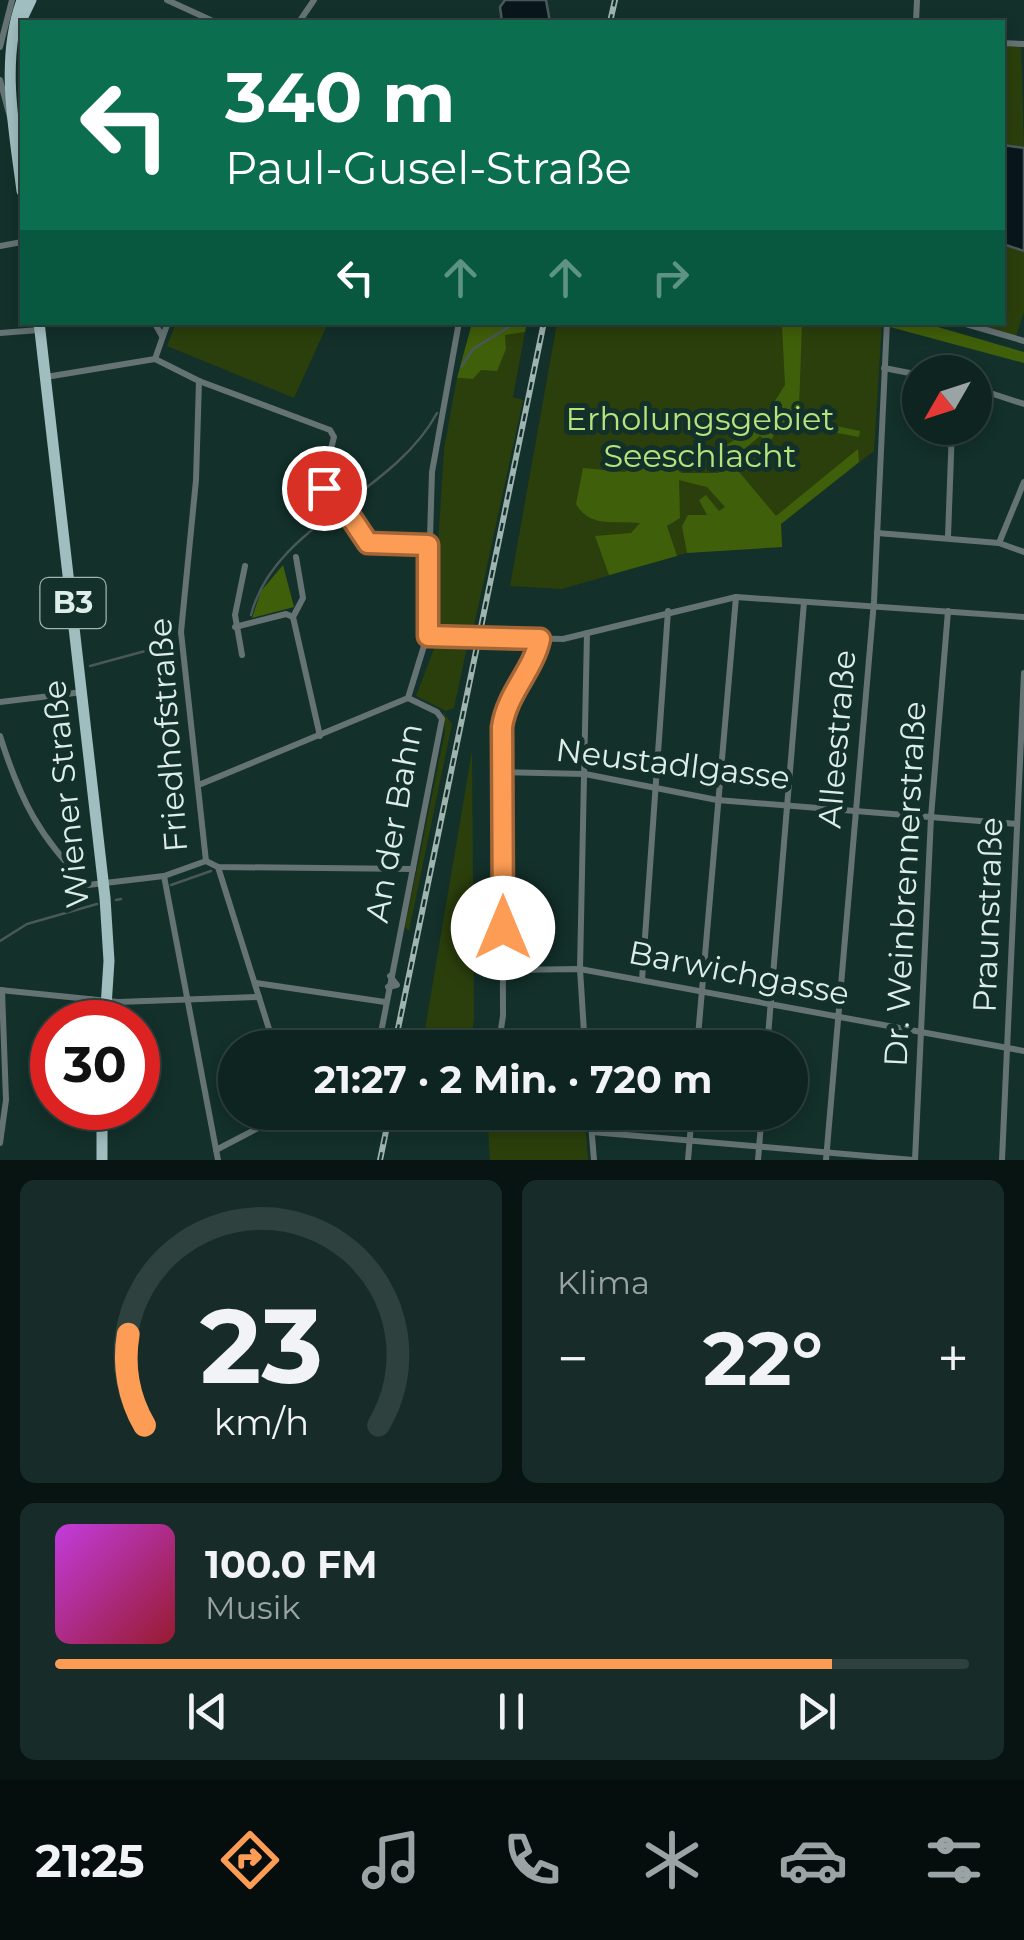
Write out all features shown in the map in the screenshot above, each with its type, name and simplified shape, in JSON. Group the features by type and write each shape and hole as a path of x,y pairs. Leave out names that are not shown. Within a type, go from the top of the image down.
{"main road":[{"path":"20,176 6,55 22,0"},
{"path":"14,126 12,53 20,31"},
{"name":"Wiener Straße","path":"40,326 104,885 108,1000"},
{"path":"102,1130 102,1160"}],"street":[{"path":"0,47 12,0"},
{"path":"167,0 208,20"},
{"path":"0,80 1,94 14,126"},
{"path":"156,325 162,336"},
{"path":"155,359 167,325"},
{"path":"201,784 408,698 428,636 432,472 458,325"},
{"name":"Alleestraße","path":"827,1157 874,606 887,325"},
{"path":"969,325 1024,341"},
{"path":"0,333 40,326"},
{"path":"46,377 155,359 199,382 330,430 334,437 318,484 344,507 368,543 428,545"},
{"path":"884,368 902,372"},
{"name":"Friedhofstraße","path":"104,885 164,876 206,861 201,784 181,632 196,480 199,382"},
{"path":"992,394 1024,404"},
{"path":"948,537 951,445"},
{"path":"999,543 1024,482"},
{"path":"877,533 999,543 1024,552"},
{"path":"296,557 303,594 293,616 320,736"},
{"path":"242,655 235,627 245,566"},
{"path":"428,636 540,639 586,634 736,598 1024,617"},
{"path":"699,1030 736,598"},
{"path":"769,1030 804,602"},
{"path":"642,980 668,612"},
{"name":"Dr. Weinbrennerstraße","path":"914,1160 931,817 948,612"},
{"path":"235,627 286,614 293,616"},
{"path":"583,1030 580,969 586,634"},
{"path":"499,1030 506,708 534,658 540,639"},
{"name":"Praunstraße","path":"1002,1160 1024,673"},
{"path":"0,702 84,692"},
{"name":"An der Bahn","path":"381,1030 388,987 397,985 390,976 442,719 408,698"},
{"path":"0,736 19,796 46,837 88,885 104,885"},
{"name":"Neustadlgasse","path":"502,772 585,774 718,800 1017,824"},
{"path":"206,861 218,867 413,869"},
{"path":"218,867 270,1030"},
{"path":"164,876 218,1160"},
{"name":"Barwichgasse","path":"503,970 580,969 1024,1051"},
{"path":"256,982 385,1002"},
{"path":"0,1143 6,1100 1,990 96,1000"},
{"path":"160,1000 260,996"},
{"path":"216,1150 254,1130"},
{"path":"688,1160 691,1130"},
{"path":"758,1160 760,1130"},
{"path":"594,1160 592,1132 759,1146 827,1157 914,1160"}],"green space":[{"path":"1005,43 1021,44 1024,148 1005,145"},
{"path":"1005,245 1024,251 1024,312 1016,336 980,325 1005,325"},
{"path":"175,325 327,325 294,398 167,346"},
{"path":"471,325 527,325 525,332 505,335 506,349 497,371 481,370 473,379 457,378"},
{"name":"Erholungsgebiet Seeschlacht","path":"557,325 882,325 874,451 781,524 782,547 697,550 562,589 510,586"},
{"path":"802,325 799,409 822,423 860,431 859,437 821,430 775,433 769,444 760,436 730,461 776,516 858,449 859,462 781,524 782,547 687,553 682,526 688,515 707,515 699,500 706,495 719,511 725,507 707,487 679,480 680,518 667,526 677,556 609,575 595,536 631,533 640,523 604,522 582,512 576,504 583,468 625,472 634,464 655,469 665,463 682,473 719,473 709,456 761,423 785,385 782,326"},
{"path":"931,325 1024,352 1024,363 890,327"},
{"path":"525,332 513,397 523,400 474,626 438,631 433,625 444,449 457,378 473,379 505,334"},
{"path":"283,565 294,607 252,618 261,591"},
{"path":"442,644 467,647 454,708 446,711 416,696 434,649"},
{"path":"443,712 452,724 409,931 405,927 445,732"},
{"path":"472,751 474,1020 472,1030 425,1030"},
{"path":"488,1130 586,1130 588,1160 490,1160"}],"shaded area":[{"path":"505,0 546,0 550,20 502,20 500,7"},
{"path":"1005,145 1024,148 1024,251 1005,245"}],"waterway":[{"path":"462,366 473,349 512,325"},
{"path":"251,615 264,584 284,557 308,533 393,466 437,413"},
{"path":"90,666 171,644"},
{"path":"171,885 211,871"},
{"path":"116,900 121,899"},
{"path":"0,941 27,924 97,904"}],"railway":[{"path":"610,20 615,0"},
{"path":"398,1030 543,325"},
{"path":"380,1160 386,1130"}],"route":[{"path":"324,488 342,504 368,543 428,545 428,636 540,639 534,658 513,690 502,727 503,928"}]}
